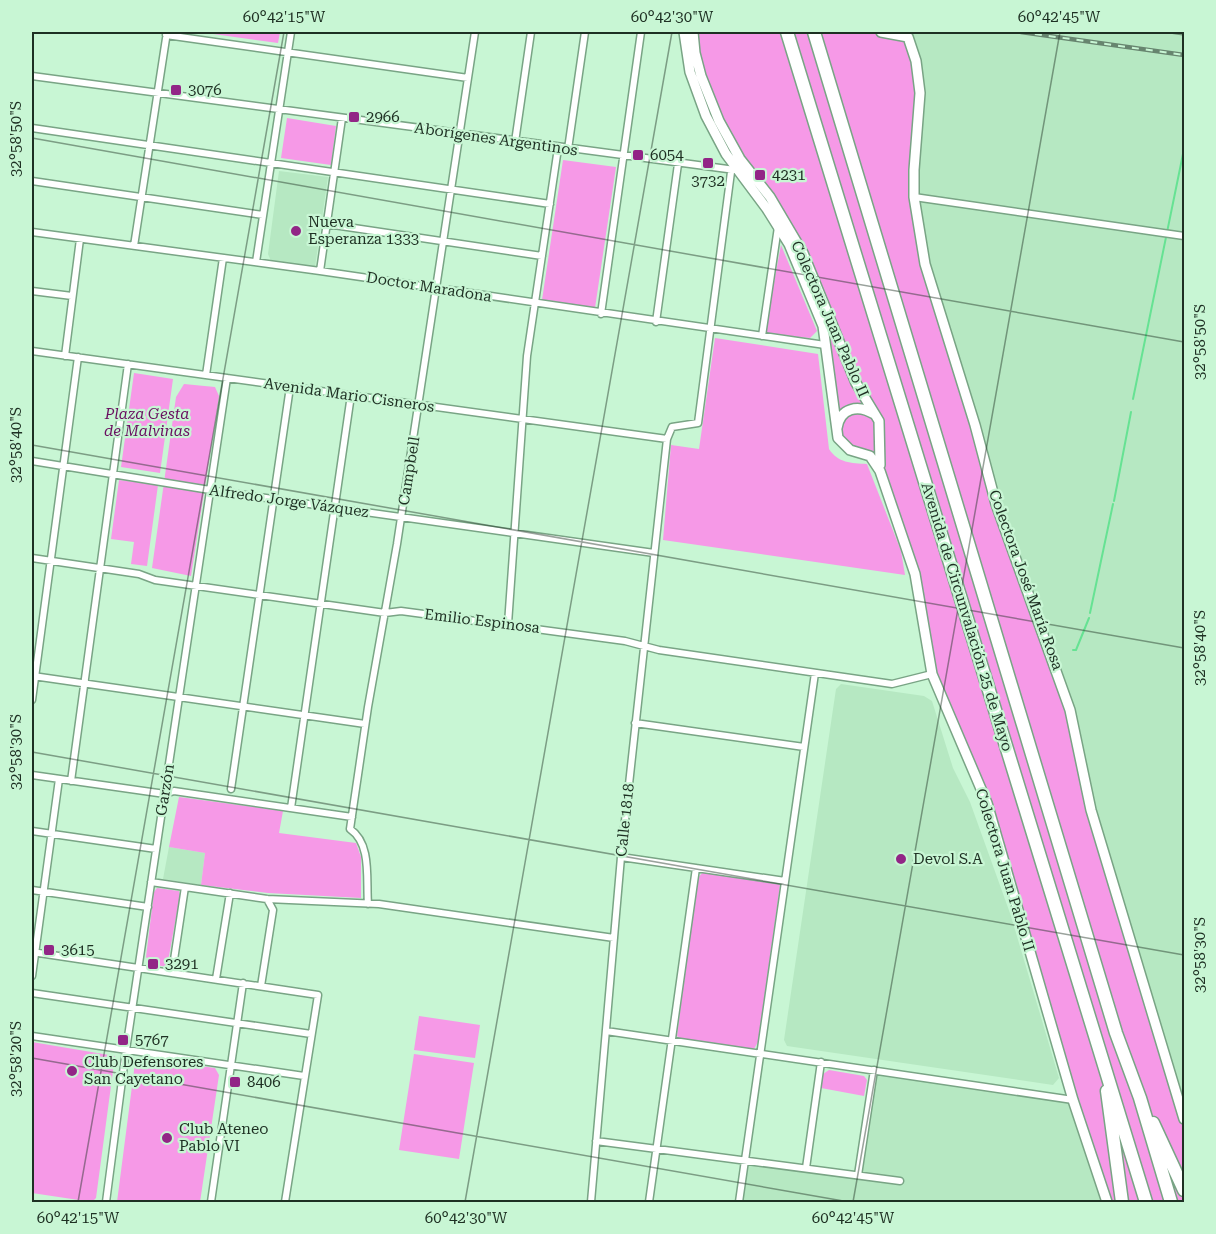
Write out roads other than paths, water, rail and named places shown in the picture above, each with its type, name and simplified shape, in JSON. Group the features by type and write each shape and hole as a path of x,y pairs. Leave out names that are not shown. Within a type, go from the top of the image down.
{"highway":[{"name":"Avenida de Circunvalación 25 de Mayo","path":"787,32 1146,1203"},
{"name":"Avenida de Circunvalación 25 de Mayo","path":"814,32 1116,1033 1140,1098 1171,1203"},
{"path":"1102,1058 1122,1203"},
{"path":"1140,1098 1185,1191"}],"main road":[{"name":"Colectora Juan Pablo II","path":"684,32 690,72 696,93 716,137 778,226 815,305 823,326 836,430 843,446 870,456 880,471 915,574 932,674 987,804 1073,1100 1107,1203"},
{"name":"Colectora Juan Pablo II","path":"693,32 695,52 709,100 729,142 738,169 770,196 803,253 856,383 879,421 880,471"},
{"name":"Colectora José María Rosa","path":"881,32 908,37 916,61 920,93 914,197 921,245 975,425 996,504 1070,710 1094,821 1185,1119"},
{"name":"Colectora Juan Pablo II","path":"836,430 842,414 850,410 858,408 874,414"},
{"path":"859,452 872,447 879,436"}],"street":[{"path":"256,262 291,32"},
{"name":"Campbell","path":"368,904 365,851 358,834 350,829 365,724 402,517 475,32"},
{"path":"515,142 531,32"},
{"path":"568,149 585,32"},
{"path":"601,314 641,32"},
{"path":"134,246 166,33 288,53 468,78"},
{"name":"Aborígenes Argentinos","path":"32,76 623,157 738,169"},
{"path":"320,271 342,118"},
{"path":"32,128 550,204"},
{"path":"508,624 526,356 536,304 558,148"},
{"path":"656,322 678,164"},
{"path":"667,439 672,427 698,423 709,329 738,169"},
{"path":"32,181 263,215"},
{"path":"914,197 1182,236"},
{"path":"327,224 542,256"},
{"path":"762,336 778,226"},
{"name":"Doctor Maradona","path":"32,232 320,271 601,314 825,345"},
{"path":"65,356 80,239"},
{"path":"206,375 223,258"},
{"path":"32,291 72,296"},
{"name":"Avenida Mario Cisneros","path":"32,351 667,439"},
{"path":"32,700 33,676 78,357"},
{"path":"71,781 128,364"},
{"name":"Garzón","path":"106,1203 132,1008 227,378"},
{"path":"231,789 290,387"},
{"path":"291,808 351,395"},
{"name":"Calle 1818","path":"591,1203 621,857 667,439"},
{"name":"Alfredo Jorge Vázquez","path":"32,461 114,472 210,490 654,553"},
{"name":"Emilio Espinosa","path":"32,558 196,586 385,613 401,611 508,624 892,684 932,674"},
{"path":"739,1203 815,673"},
{"path":"33,676 365,724"},
{"path":"635,723 804,747"},
{"path":"32,775 165,794 174,791 352,817"},
{"path":"32,976 33,952 59,779"},
{"path":"32,831 156,849"},
{"path":"621,857 785,881"},
{"path":"649,1203 696,868"},
{"path":"151,882 267,899 368,904 614,938"},
{"path":"172,973 185,887"},
{"path":"32,890 148,907"},
{"path":"216,980 230,893"},
{"path":"261,986 273,910 267,899"},
{"path":"33,952 318,994 285,1203"},
{"path":"211,1203 243,984"},
{"path":"32,993 311,1034"},
{"path":"606,1031 1073,1100"},
{"path":"32,1036 304,1076"},
{"path":"806,1168 821,1062"},
{"path":"858,1175 874,1070"},
{"path":"596,1141 900,1181"}],"waterway":[{"path":"1133,399 1184,149"},
{"path":"1114,501 1131,412"},
{"path":"1090,613 1113,504"},
{"path":"1073,650 1076,650 1089,618"}],"railway":[{"path":"1021,32 1184,55"}],"place":[{"name":"3076","path":"176,90"},
{"name":"2966","path":"354,117"},
{"name":"6054","path":"638,155"},
{"name":"3732","path":"708,163"},
{"name":"4231","path":"760,175"},
{"name":"Nueva Esperanza 1333","path":"296,231"},
{"name":"Devol S.A","path":"901,859"},
{"name":"3615","path":"49,950"},
{"name":"3291","path":"153,964"},
{"name":"5767","path":"123,1040"},
{"name":"Club Defensores San Cayetano","path":"72,1071"},
{"name":"8406","path":"235,1082"},
{"name":"Club Ateneo Pablo VI","path":"167,1138"}],"park label":[{"name":"Plaza Gesta de Malvinas","path":"147,422"}]}
